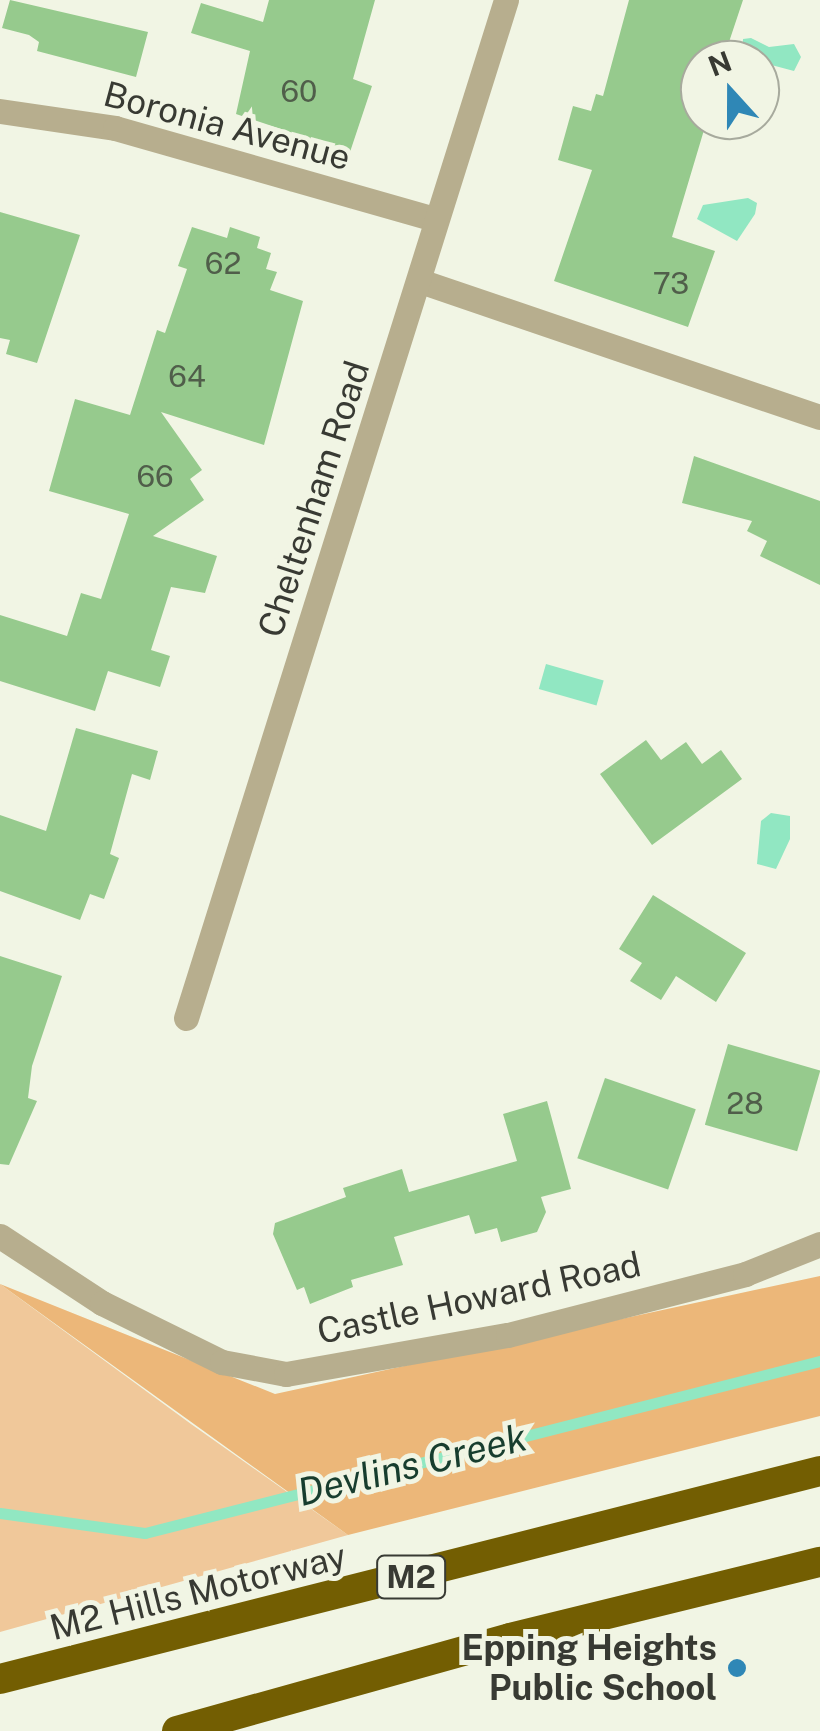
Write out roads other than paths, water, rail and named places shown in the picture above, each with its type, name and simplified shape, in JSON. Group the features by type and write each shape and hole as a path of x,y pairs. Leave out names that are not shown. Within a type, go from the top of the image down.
{"highway":[{"name":"M2 Hills Motorway","path":"0,1679 820,1471"},
{"name":"M2","path":"177,1731 510,1638 820,1562"}],"street":[{"name":"Cheltenham Road","path":"186,1018 420,281 434,219 506,0"},
{"name":"Boronia Avenue","path":"0,111 114,128 434,219"},
{"path":"420,281 820,416"},
{"name":"Castle Howard Road","path":"0,1236 102,1304 222,1362 286,1374 508,1336 745,1274 820,1244"}],"waterway":[{"name":"Devlins Creek","path":"0,1513 145,1533 820,1361"}],"place":[{"name":"Epping Heights Public School","path":"737,1668"}]}
